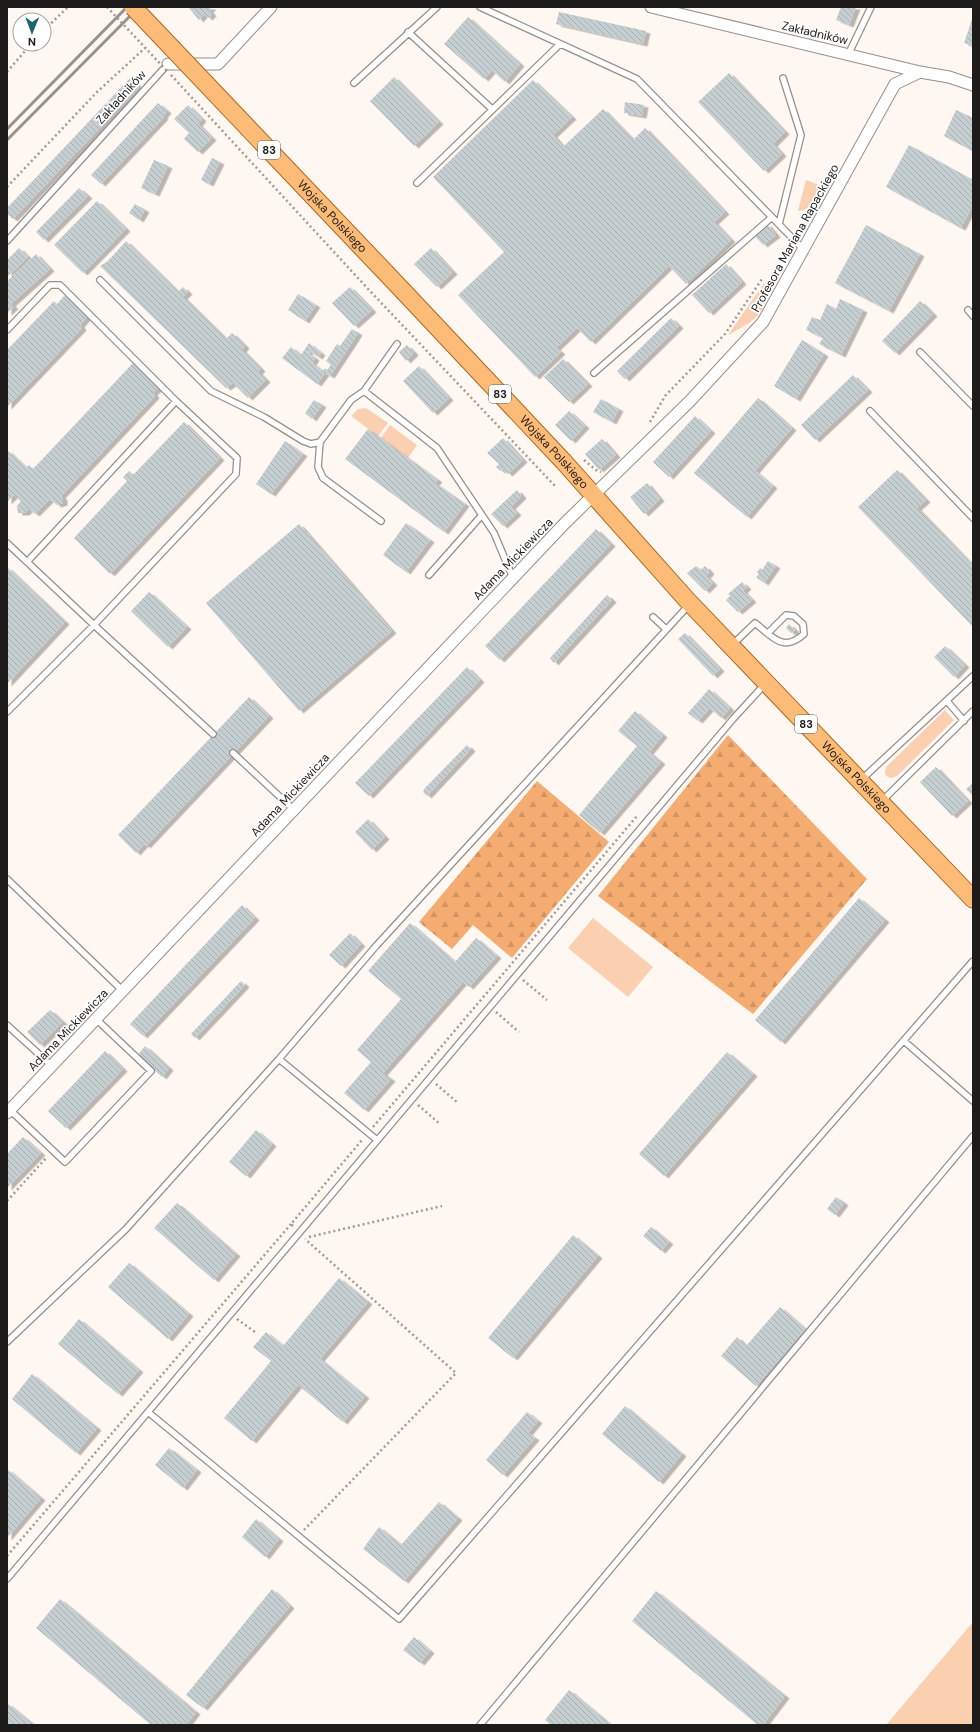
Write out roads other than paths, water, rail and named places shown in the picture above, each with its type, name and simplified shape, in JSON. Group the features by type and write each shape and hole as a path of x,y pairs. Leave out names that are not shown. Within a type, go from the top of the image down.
{"main road":[{"name":"Wojska Polskiego","path":"133,7 405,293 594,496 690,603 972,897"}],"street":[{"path":"167,68 218,64 271,7"},
{"name":"Zakładników","path":"651,7 920,72 949,77 973,85"},
{"name":"Profesora Mariana Rapackiego","path":"594,496 690,400 763,322 895,84 920,72"},
{"name":"Adama Mickiewicza","path":"9,1112 293,809 594,496"}],"lane":[{"path":"354,83 437,7"},
{"path":"480,7 637,79 804,250"},
{"path":"848,55 871,7"},
{"path":"408,32 492,109"},
{"path":"417,183 560,44"},
{"name":"Zakładników","path":"7,241 167,68"},
{"path":"778,224 801,135 783,78"},
{"path":"594,373 772,217"},
{"path":"100,280 211,392 259,414 302,441 311,444 320,442"},
{"path":"7,330 50,285 60,285 176,401 237,458 236,474 94,625 7,712"},
{"path":"968,310 973,316"},
{"path":"381,521 323,478 318,467 320,442 351,400 364,391 397,344"},
{"path":"920,352 973,406"},
{"path":"364,391 437,448 494,533 514,578"},
{"path":"27,562 176,401"},
{"path":"870,411 973,518"},
{"path":"428,575 482,515"},
{"path":"7,543 213,734"},
{"path":"7,1342 126,1230 279,1059 376,946 690,603"},
{"path":"732,646 755,623 768,633 786,644 796,641 804,634 803,624 794,616 786,616 768,633"},
{"path":"653,617 666,629"},
{"path":"860,781 973,676"},
{"path":"7,1579 733,719 766,682"},
{"path":"947,701 964,720"},
{"path":"881,803 973,711"},
{"path":"234,753 293,809"},
{"path":"7,880 123,991"},
{"path":"148,1412 399,1619 973,961"},
{"path":"9,1112 65,1162 151,1071 96,1020"},
{"path":"7,1025 52,1066"},
{"path":"904,1041 973,1101"},
{"path":"279,1059 377,1140"},
{"path":"480,1725 973,1136"}],"railway":[{"path":"7,129 127,7"},
{"path":"7,140 139,7"}]}
